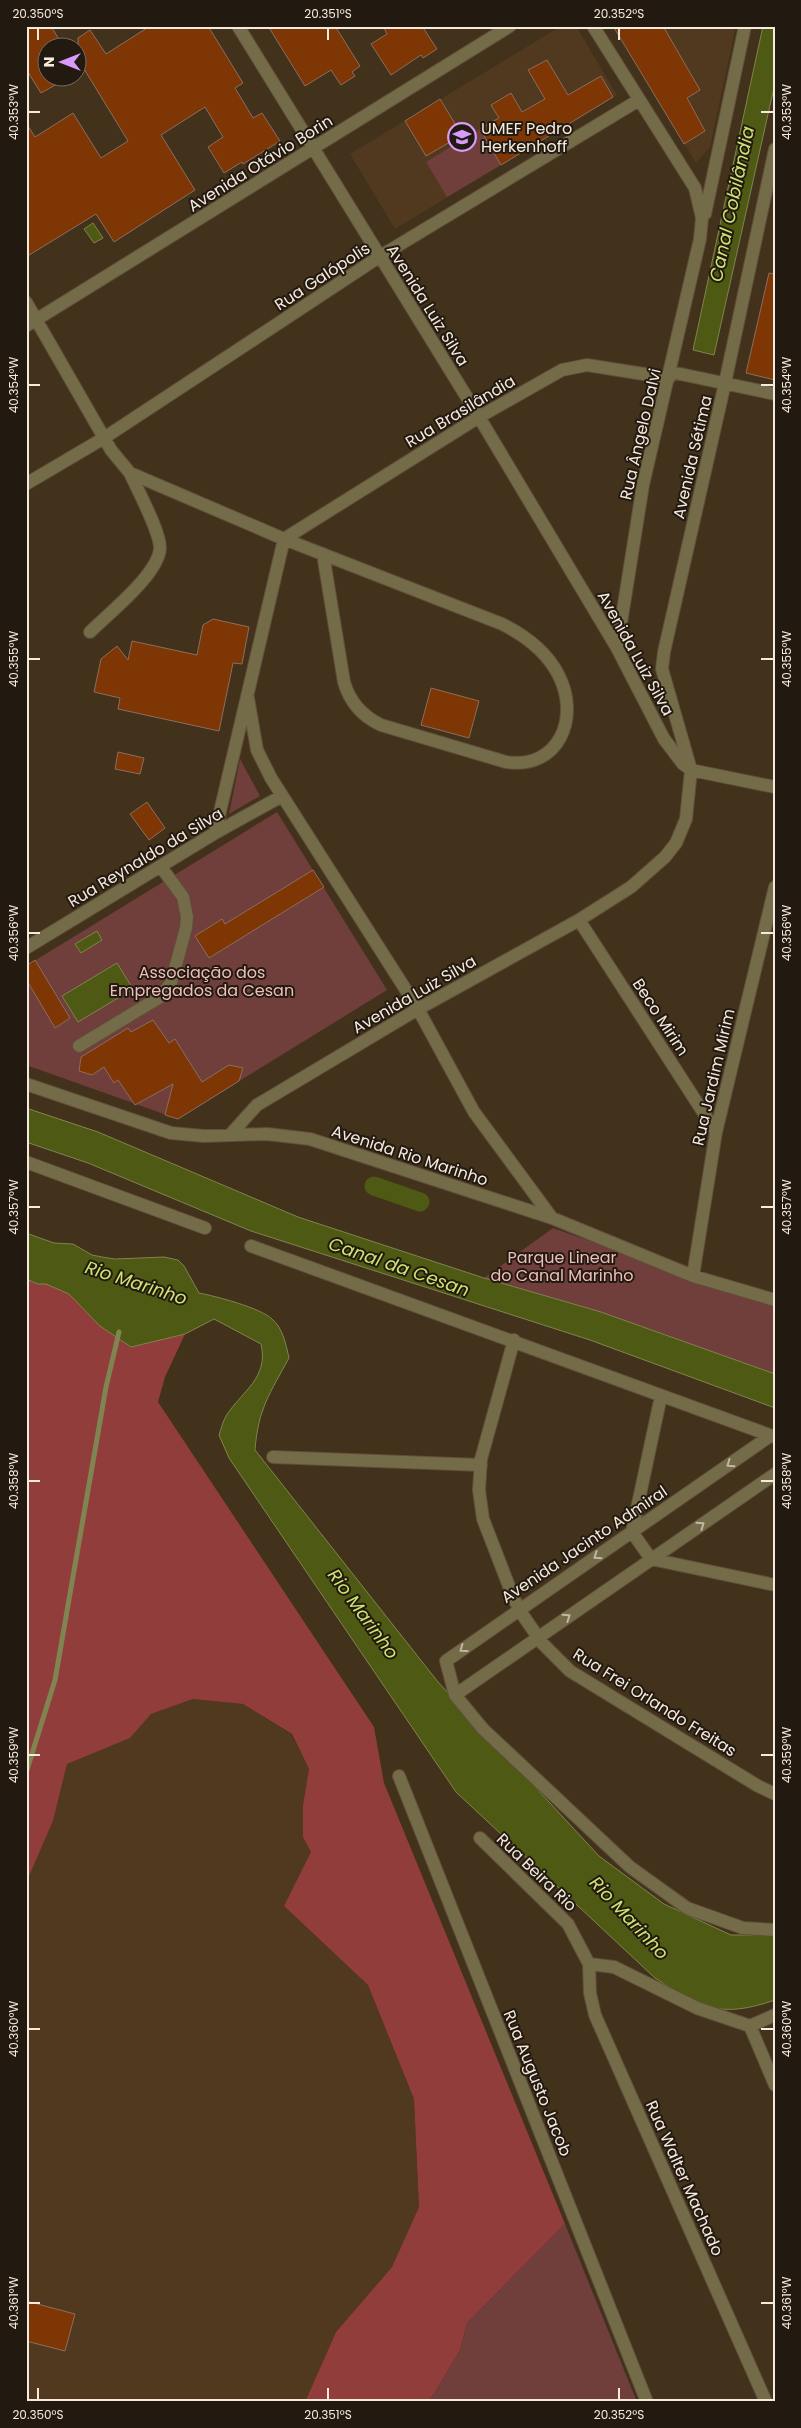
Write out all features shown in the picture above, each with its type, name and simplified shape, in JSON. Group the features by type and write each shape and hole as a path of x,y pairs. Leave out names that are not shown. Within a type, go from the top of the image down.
{"street":[{"name":"Avenida Luiz Silva","path":"230,1135 257,1105 418,1009 579,920 631,887 659,863 676,843 686,819 691,770 683,764 664,739 617,648 479,417 315,148 238,26"},
{"name":"Avenida Otávio Borin","path":"32,323 510,26"},
{"name":"Rua Ângelo Dalvi","path":"593,26 695,188 701,207 702,228"},
{"name":"Rua Ângelo Dalvi","path":"617,648 643,485 670,374 745,26"},
{"name":"Rua Galópolis","path":"26,484 104,438 380,257 639,100"},
{"name":"Avenida Sétima","path":"691,770 662,669 664,652 725,383 775,149"},
{"path":"695,188 704,187 712,179"},
{"path":"26,302 32,323 104,438 130,473 158,538 158,557 151,572 90,632"},
{"name":"Rua Brasilândia","path":"284,539 479,417 570,367 587,365 670,374 775,394"},
{"path":"130,473 284,539 323,554 502,624 526,639 553,666 566,691 567,719 556,745 542,756 533,760 515,763 506,762 381,725 365,716 352,701 344,682 323,554"},
{"path":"214,833 248,698 284,539"},
{"path":"248,698 257,750 282,796 418,1009 474,1112 552,1218"},
{"path":"691,770 775,787"},
{"name":"Rua Reynaldo da Silva","path":"26,948 214,833 282,796"},
{"path":"80,1046 160,997 171,983 186,928 187,917 183,898 161,866"},
{"name":"Rua Jardim Mirim","path":"693,1276 716,1132 775,887"},
{"name":"Beco Mirim","path":"579,920 716,1132"},
{"name":"Avenida Rio Marinho","path":"26,1084 154,1129 188,1135 285,1135 310,1139 552,1218 693,1276 775,1300"},
{"path":"26,1162 205,1228"},
{"path":"251,1246 514,1340 773,1436"},
{"name":"Rua Frei Orlando Freitas","path":"514,1340 481,1465 479,1490 483,1519 519,1608 538,1637 570,1670 758,1786 775,1794"},
{"path":"661,1396 632,1532 651,1559 775,1585"},
{"name":"Avenida Jacinto Admiral","path":"773,1436 519,1608 446,1661 455,1695 484,1729 630,1867 687,1908 744,1928 775,1930"},
{"path":"273,1457 481,1465"},
{"path":"455,1695 775,1474"},
{"name":"Rua Augusto Jacob","path":"399,1776 647,2402"},
{"name":"Rua Beira Rio","path":"480,1838 568,1924 589,1964"},
{"path":"589,1964 614,1967 697,2008 750,2026 775,2015"},
{"name":"Rua Walter Machado","path":"589,1964 590,1993 595,2015 766,2402"},
{"path":"750,2026 775,2085"}],"shaded area":[{"name":"UMEF Pedro Herkenhoff","path":"561,26 576,26 617,95 395,229 350,154"},
{"path":"613,26 736,26 710,147 696,163"},
{"path":"26,1279 38,1284 46,1284 69,1294 100,1326 131,1347 185,1334 165,1377 158,1402 374,1727 384,1783 565,2224 467,2323 460,2350 434,2394 427,2402 305,2402 336,2332 392,2267 419,2207 414,2099 368,1985 284,1906 311,1852 303,1837 303,1805 309,1769 292,1734 243,1704 193,1699 151,1714 130,1738 67,1764 53,1821 26,1883"},
{"path":"193,1699 243,1704 291,1734 309,1769 303,1805 312,1852 284,1906 368,1985 414,2099 419,2207 392,2267 336,2332 305,2402 26,2402 26,1883 53,1821 67,1764 130,1738 151,1714"}],"green space":[{"path":"480,129 501,165 447,197 426,162"},
{"path":"240,759 260,796 229,814"},
{"name":"Associação dos Empregados da Cesan","path":"277,812 387,990 178,1119 26,1065 26,966"},
{"name":"Parque Linear do Canal Marinho","path":"553,1228 775,1306 775,1374 601,1312 484,1278"},
{"path":"565,2224 637,2402 427,2402 434,2394 460,2350 467,2323"}],"water":[{"name":"Canal Cobilândia","path":"763,26 775,26 775,83 714,355 693,350"},
{"path":"93,223 103,238 94,243 84,229"},
{"path":"97,931 102,940 81,953 75,944"},
{"path":"117,963 133,989 78,1022 62,996"},
{"name":"Canal da Cesan","path":"26,1108 98,1132 298,1217 484,1278 601,1312 775,1374 775,1408 590,1340 251,1231 88,1163 26,1142"},
{"name":"Rio Marinho","path":"26,1233 54,1243 73,1244 92,1255 102,1257 115,1259 164,1257 178,1260 184,1266 199,1293 248,1307 266,1315 276,1323 284,1337 289,1358 262,1412 255,1450 438,1682 599,1856 664,1904 731,1935 775,1935 775,2000 740,2009 712,2007 685,1997 655,1978 456,1792 229,1458 219,1435 226,1416 258,1375 262,1356 261,1344 214,1319 185,1334 131,1347 100,1326 69,1294 46,1284 38,1284 26,1279"}],"building":[{"path":"26,26 51,26 58,38 38,38 38,88 50,88 41,93 26,69"},
{"path":"150,26 208,26 243,83 235,88 253,118 262,113 280,141 243,164 242,162 224,173 208,147 223,137 205,107 161,135 195,190 114,242 96,214 26,257 26,123 35,137 73,113 101,158 128,141 88,75 88,38 78,38 90,30 106,54"},
{"path":"268,26 335,26 360,66 352,72 355,76 341,85 331,70 305,86"},
{"path":"383,26 422,26 437,49 423,58 421,55 391,75 371,44 387,34"},
{"path":"613,26 663,26 700,90 687,98 705,131 684,144"},
{"path":"547,60 568,95 601,76 613,97 501,165 480,129 499,118 491,105 511,93 522,112 545,99 528,70"},
{"path":"440,99 462,135 426,156 405,121"},
{"path":"769,273 775,274 775,380 746,373"},
{"path":"213,619 249,627 242,664 233,663 219,731 118,709 120,698 94,692 101,659 117,646 128,660 132,641 197,655 203,625"},
{"path":"431,688 479,701 469,738 421,725"},
{"path":"118,752 144,758 140,774 115,769"},
{"path":"147,802 165,828 149,840 130,814"},
{"path":"313,870 324,887 209,958 195,936 222,919 225,924"},
{"path":"35,960 70,1018 55,1028 26,979 26,966"},
{"path":"153,1020 169,1043 175,1039 202,1082 229,1065 243,1068 239,1081 178,1119 165,1115 173,1084 135,1105 118,1080 114,1083 104,1067 92,1075 79,1071 81,1057 128,1028 131,1032"},
{"path":"26,2301 75,2314 65,2351 26,2341"}],"waterway":[{"path":"374,1186 420,1202"},
{"path":"26,1773 55,1680 106,1387 119,1332"}],"place":[{"name":"UMEF Pedro Herkenhoff","path":"462,137"}]}
